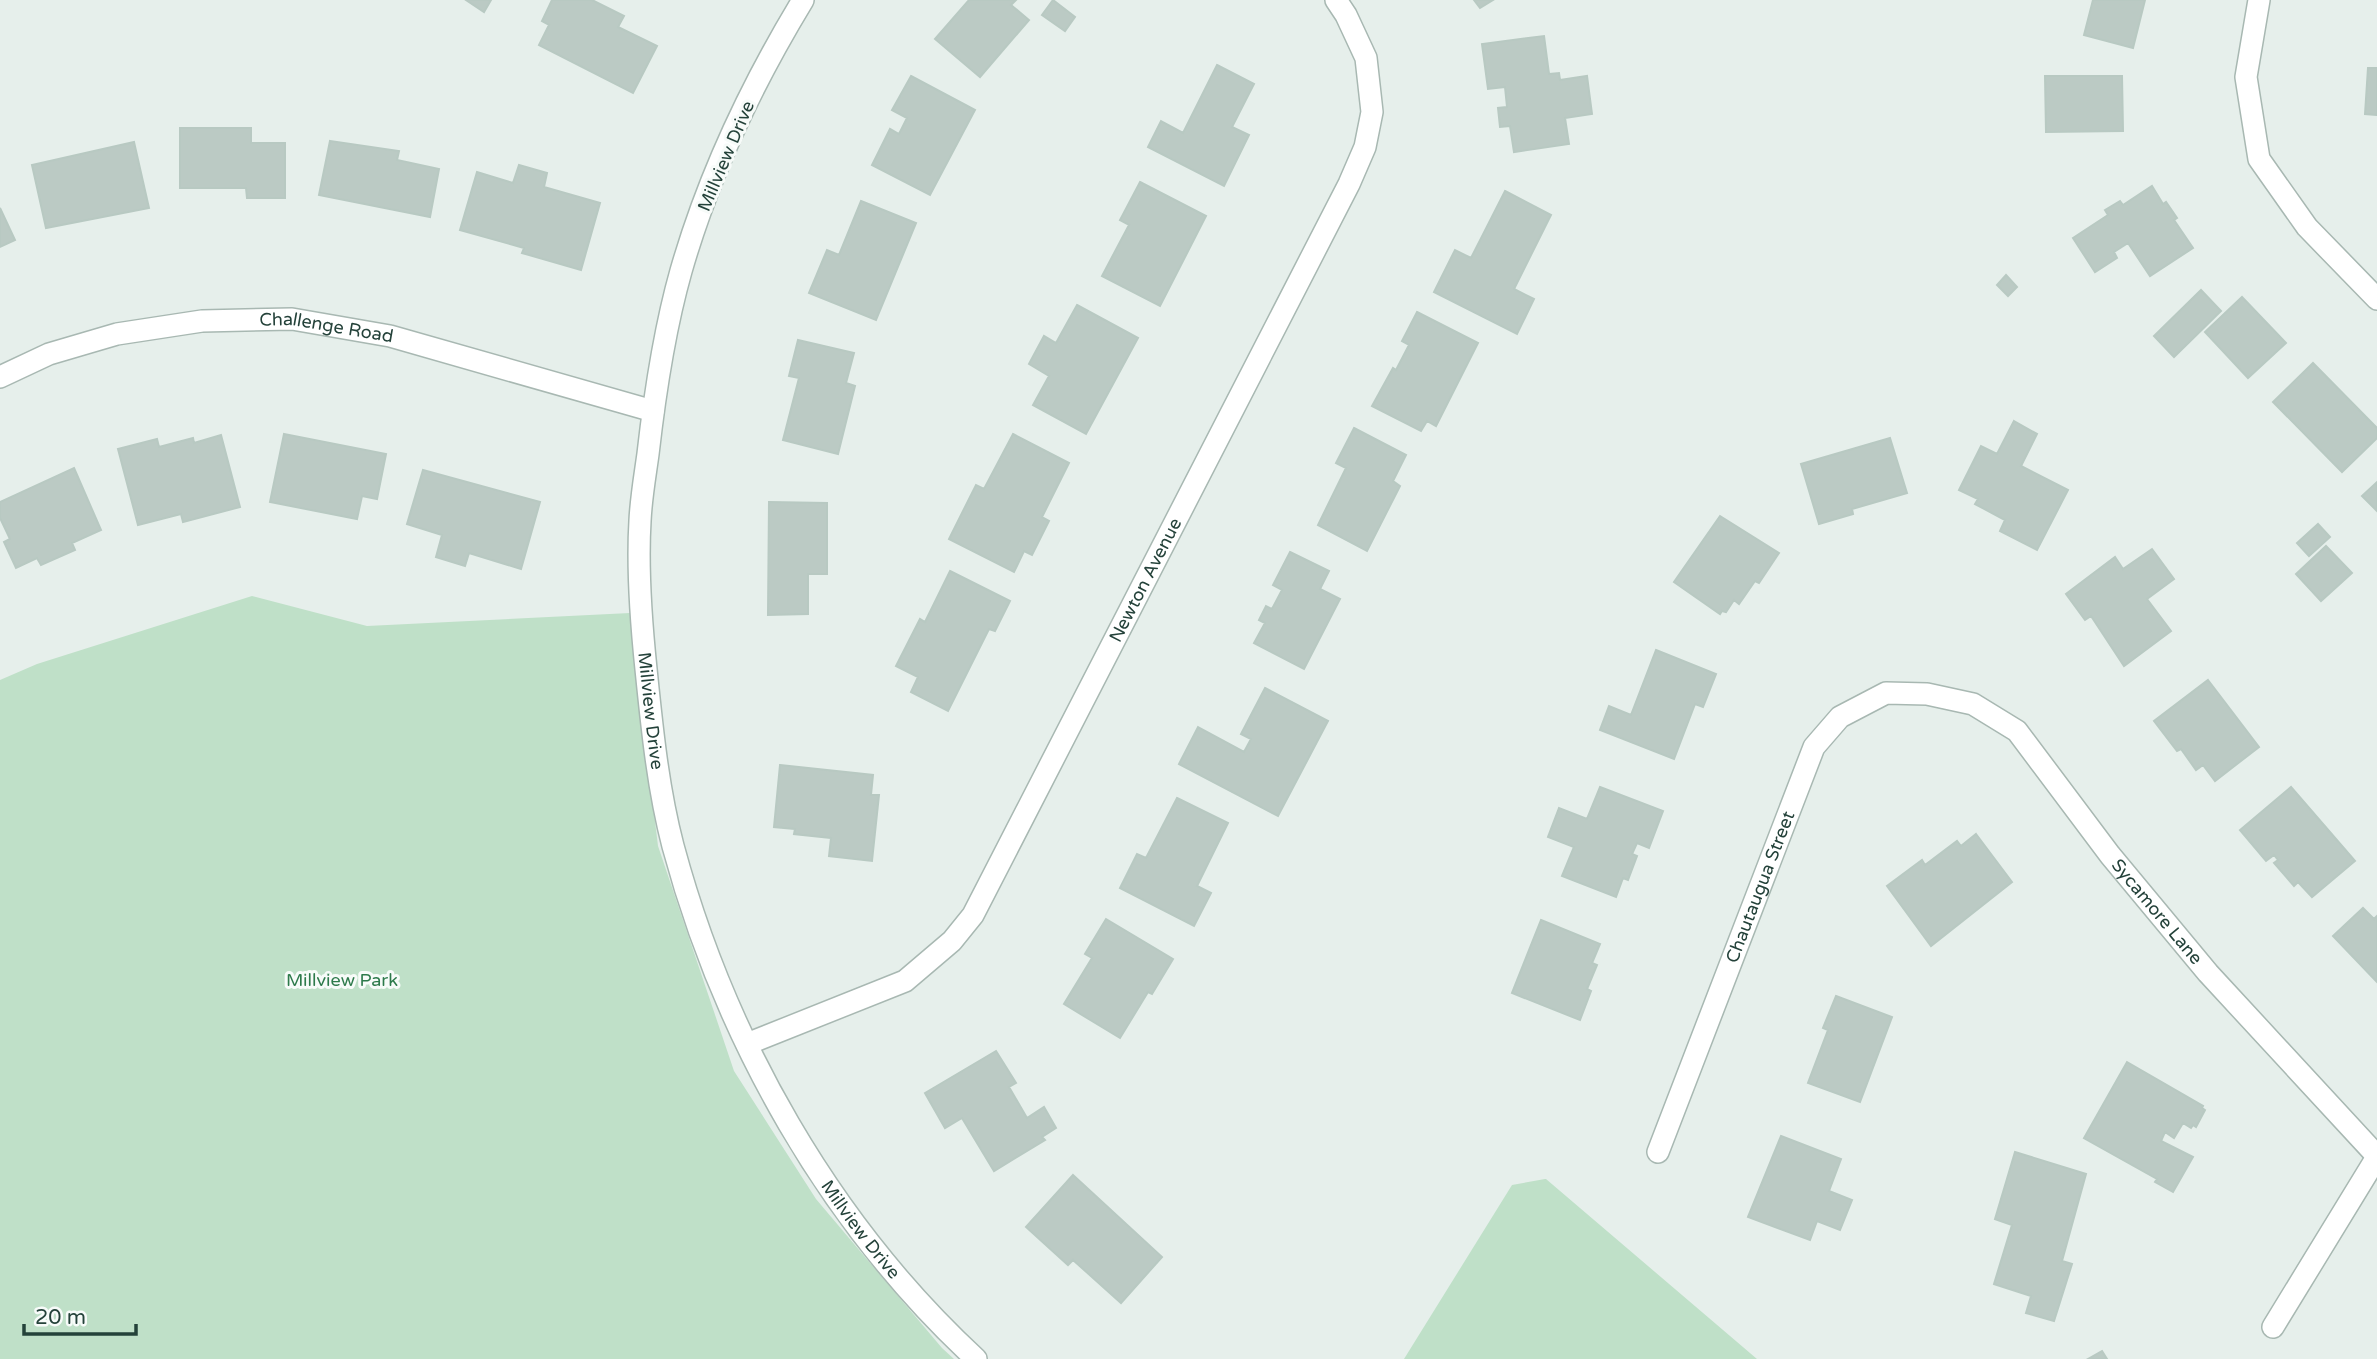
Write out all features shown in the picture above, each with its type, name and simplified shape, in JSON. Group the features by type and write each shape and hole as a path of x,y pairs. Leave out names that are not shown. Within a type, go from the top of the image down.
{"street":[{"name":"Millview Drive","path":"803,0 744,109 712,184 681,271 660,361 640,521 641,621 652,731 673,843 692,908 747,1044 784,1115 826,1184 883,1261 947,1332 976,1359"},
{"name":"Newton Avenue","path":"747,1044 905,981 952,941 972,915 1349,184 1365,147 1371,112 1366,58 1336,0"},
{"path":"2259,0 2246,77 2259,159 2307,227 2377,299"},
{"name":"Challenge Road","path":"0,377 49,354 117,334 202,321 292,319 390,336 653,411"},
{"name":"Chautaugua Street","path":"1658,1152 1814,747 1840,718 1886,693 1927,694"},
{"name":"Sycamore Lane","path":"1927,694 1973,704 2017,731 2110,855 2207,972 2377,1157"},
{"path":"2273,1327 2377,1157"}],"green space":[{"name":"Millview Park","path":"252,596 367,626 630,613 658,846 734,1071 816,1199 954,1359 0,1359 0,680 37,664"},
{"path":"1546,1179 1757,1359 1404,1359 1512,1185"}],"building":[{"path":"466,0 491,0 484,12"},
{"path":"552,0 592,0 624,16 618,27 657,46 633,93 539,45 549,25 542,21"},
{"path":"969,0 1016,0 1011,5 1029,20 980,77 935,39"},
{"path":"1053,0 1075,17 1065,31 1042,15"},
{"path":"1474,0 1493,0 1480,8"},
{"path":"2093,0 2145,0 2133,48 2084,35"},
{"path":"1544,36 1549,74 1559,73 1560,80 1587,76 1592,114 1565,118 1569,144 1514,152 1510,126 1500,127 1498,108 1507,107 1505,87 1488,89 1482,44"},
{"path":"1217,65 1254,84 1232,127 1249,135 1224,186 1148,147 1161,121 1183,133"},
{"path":"2368,68 2377,68 2377,115 2365,114"},
{"path":"911,76 975,110 930,195 872,165 890,129 899,134 907,118 892,110"},
{"path":"2045,76 2122,76 2123,131 2046,132"},
{"path":"180,128 251,128 251,143 285,143 285,198 247,198 246,188 180,188"},
{"path":"330,141 399,151 397,160 439,169 430,217 319,195"},
{"path":"134,142 149,208 46,228 32,165"},
{"path":"519,165 547,173 544,187 600,203 581,270 522,253 524,248 460,230 477,172 513,183"},
{"path":"1140,182 1206,216 1160,306 1102,276 1129,225 1120,220"},
{"path":"2152,186 2163,204 2166,202 2177,218 2174,220 2193,248 2150,276 2128,243 2114,252 2117,258 2095,272 2073,238 2108,215 2105,210 2120,201 2123,205"},
{"path":"1505,191 1551,215 1514,289 1534,299 1517,334 1434,292 1455,250 1471,258"},
{"path":"861,201 916,223 876,320 809,293 827,250 839,255"},
{"path":"0,208 15,240 0,247"},
{"path":"2006,275 2017,287 2008,296 1997,285"},
{"path":"2201,290 2221,311 2174,357 2154,336"},
{"path":"2242,297 2286,343 2248,378 2205,332"},
{"path":"1077,305 1138,338 1086,434 1033,405 1049,376 1029,364 1044,336 1056,343"},
{"path":"1417,312 1478,343 1436,426 1427,421 1421,431 1372,406 1409,345 1402,341"},
{"path":"798,340 854,353 846,383 855,386 838,454 783,440 799,378 789,376"},
{"path":"2313,363 2377,428 2377,438 2342,472 2273,402"},
{"path":"2014,421 2037,434 2021,466 2068,490 2037,550 2000,531 2005,520 1975,504 1978,499 1959,490 1981,446 1997,454"},
{"path":"1354,428 1406,455 1393,481 1400,486 1367,551 1318,525 1346,468 1336,463"},
{"path":"284,434 386,454 377,499 362,496 357,519 270,502"},
{"path":"1013,434 1069,463 1042,517 1049,521 1032,555 1024,551 1014,572 949,539 976,485 984,489"},
{"path":"221,435 240,507 183,522 181,514 138,525 118,449 157,439 159,447 193,438 194,443"},
{"path":"1890,438 1907,493 1852,509 1853,514 1819,524 1801,464"},
{"path":"74,468 101,530 72,543 75,550 41,565 37,558 16,568 4,542 10,539 0,518 0,502"},
{"path":"423,470 540,502 521,569 469,553 465,566 436,557 442,535 407,524"},
{"path":"2377,482 2377,511 2362,496"},
{"path":"769,502 827,503 827,574 808,574 808,614 768,615"},
{"path":"1720,516 1779,553 1759,583 1755,581 1739,604 1734,600 1726,612 1722,611 1720,614 1674,582"},
{"path":"2318,524 2330,537 2309,556 2297,543"},
{"path":"2326,546 2352,573 2321,601 2296,574"},
{"path":"2152,549 2174,579 2147,599 2171,631 2124,666 2091,616 2085,620 2066,594 2115,557 2123,569"},
{"path":"1290,552 1329,571 1320,589 1340,599 1304,669 1254,643 1265,623 1259,620 1266,606 1272,609 1282,590 1273,585"},
{"path":"950,571 1010,601 995,631 989,629 948,711 911,692 918,677 896,666 920,619 925,622"},
{"path":"1656,650 1716,674 1703,707 1695,704 1674,759 1600,730 1609,706 1631,715"},
{"path":"2208,680 2259,747 2215,781 2203,765 2196,770 2181,749 2177,751 2154,721"},
{"path":"1265,688 1328,721 1278,816 1179,764 1198,727 1244,752 1251,739 1241,734"},
{"path":"780,765 873,775 871,795 879,795 872,861 829,856 831,838 794,834 795,829 774,827"},
{"path":"1600,787 1663,811 1649,848 1637,843 1632,854 1637,856 1628,880 1623,878 1616,897 1562,876 1574,847 1548,837 1559,808 1587,819"},
{"path":"2291,787 2355,861 2312,897 2298,882 2294,886 2274,863 2278,860 2274,855 2266,861 2240,830"},
{"path":"1177,798 1228,823 1197,886 1211,893 1194,926 1120,888 1137,854 1146,858"},
{"path":"1976,834 2012,882 1931,946 1887,886 1922,860 1925,865 1957,841 1961,846"},
{"path":"2363,908 2374,919 2377,916 2377,982 2333,936"},
{"path":"1106,919 1173,959 1152,994 1148,992 1120,1038 1064,1004 1092,958 1085,954"},
{"path":"1541,920 1600,944 1592,963 1597,965 1587,989 1591,991 1580,1020 1512,993"},
{"path":"1836,996 1892,1017 1860,1102 1808,1083 1828,1030 1823,1028"},
{"path":"996,1051 1016,1083 1009,1087 1027,1118 1044,1107 1056,1128 1042,1137 1045,1140 994,1171 962,1118 945,1128 925,1093"},
{"path":"2127,1062 2203,1106 2205,1110 2196,1127 2193,1125 2191,1128 2183,1123 2174,1138 2165,1132 2161,1141 2193,1157 2173,1192 2155,1182 2157,1179 2084,1138"},
{"path":"1781,1136 1841,1159 1829,1191 1852,1200 1840,1230 1817,1221 1810,1240 1748,1217"},
{"path":"2015,1152 2086,1174 2062,1261 2072,1264 2054,1321 2026,1313 2031,1296 1994,1284 2012,1225 1995,1219"},
{"path":"1073,1175 1162,1257 1121,1303 1073,1260 1068,1265 1026,1227"},
{"path":"2102,1351 2107,1359 2088,1359"}]}
